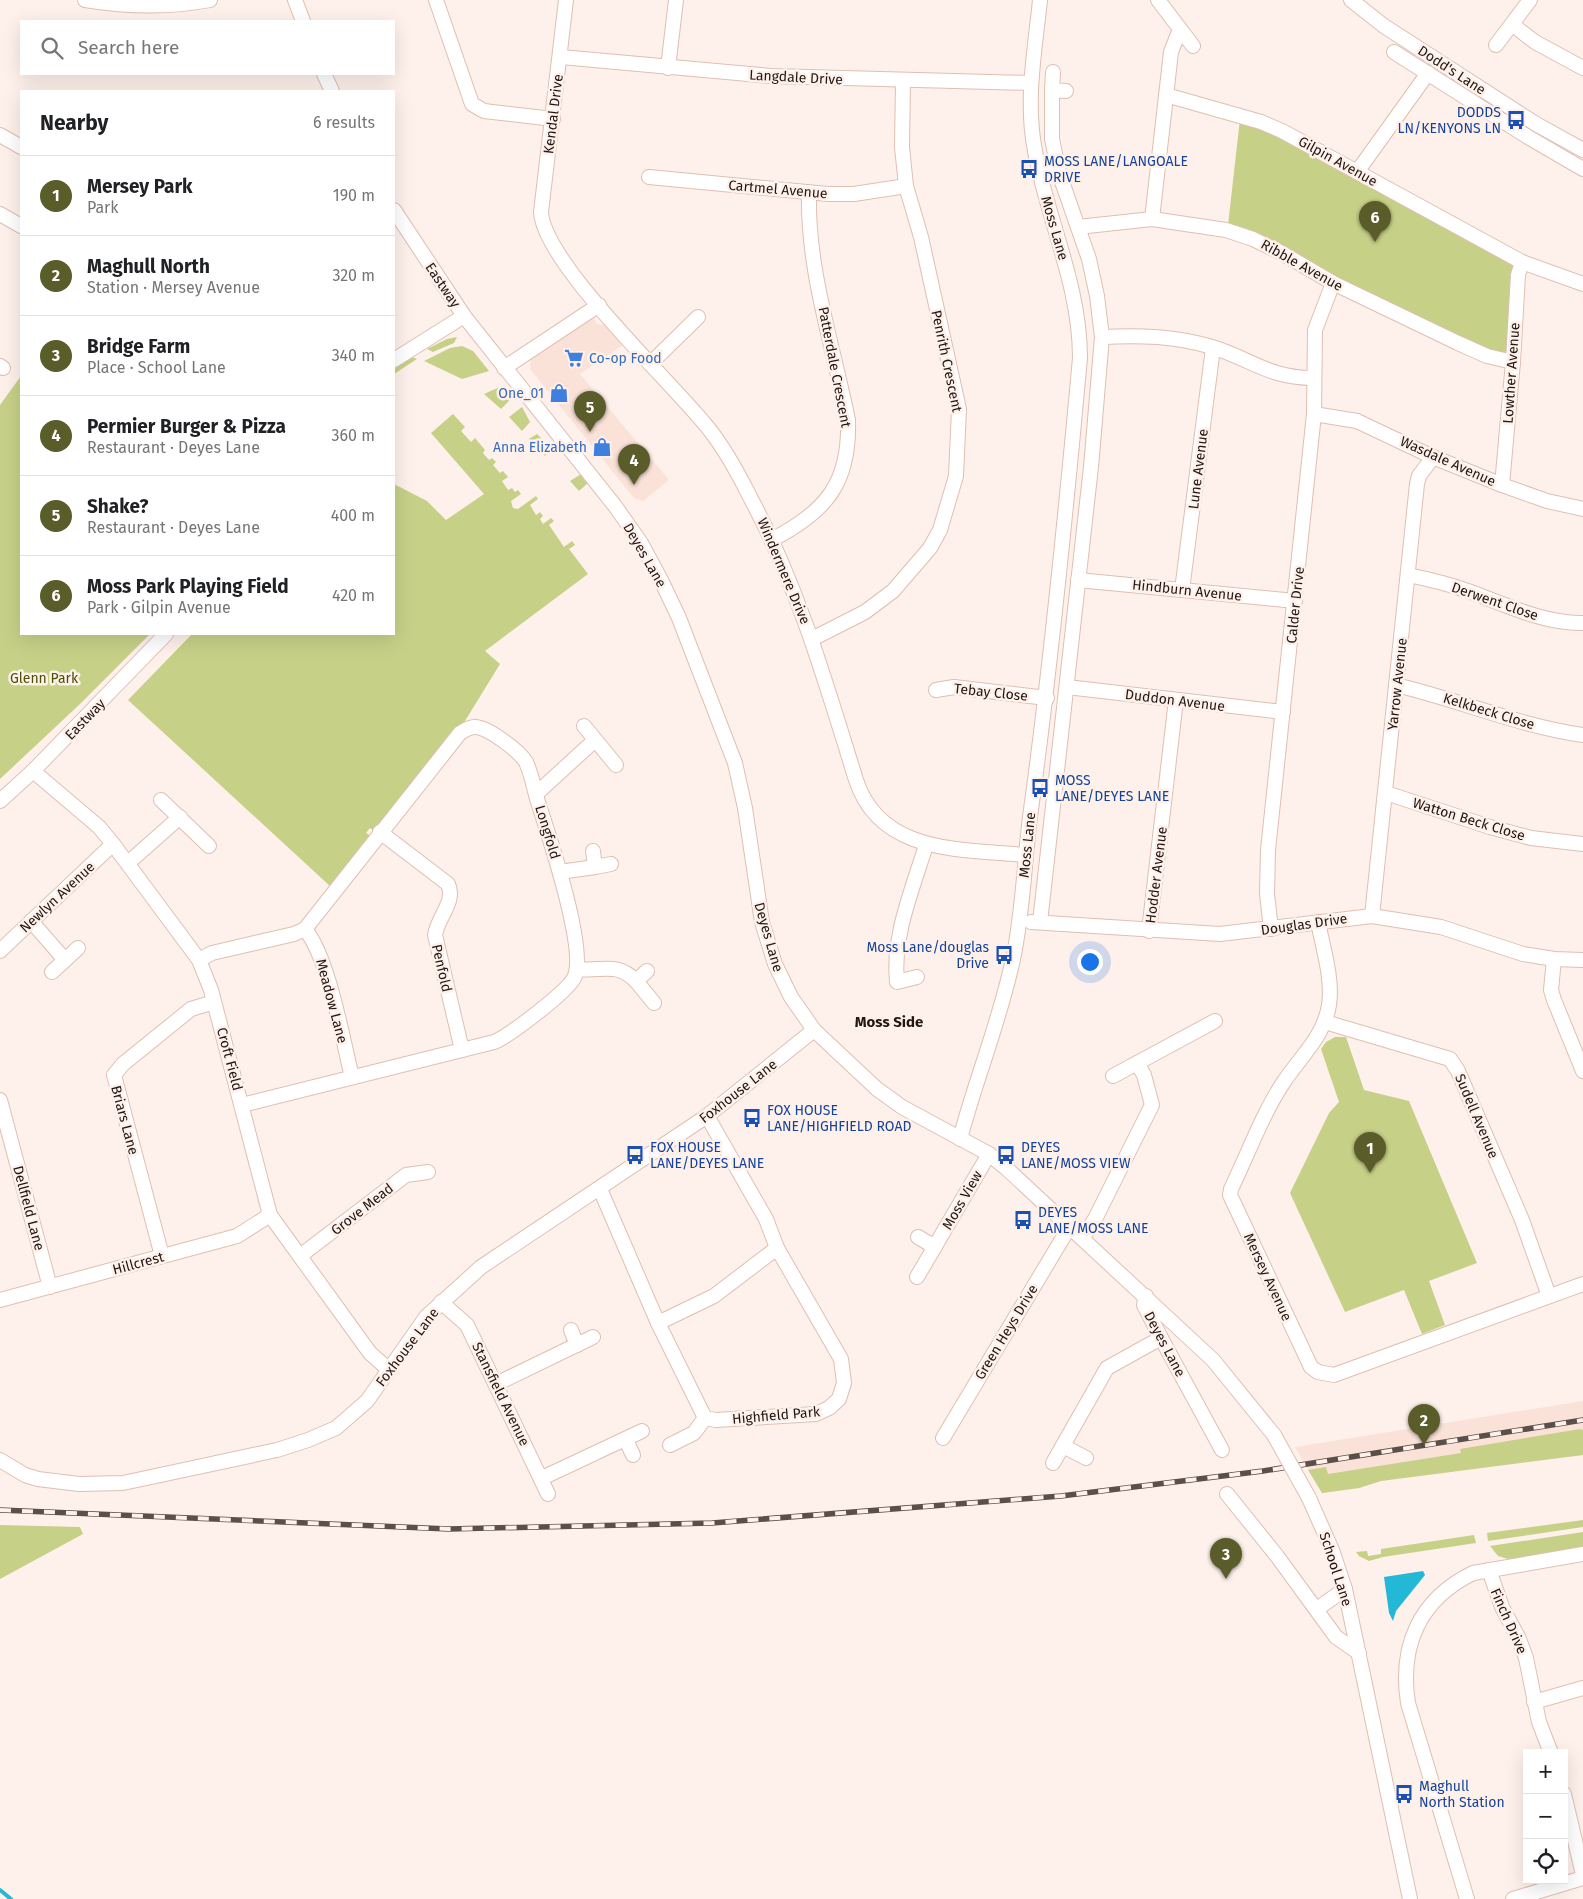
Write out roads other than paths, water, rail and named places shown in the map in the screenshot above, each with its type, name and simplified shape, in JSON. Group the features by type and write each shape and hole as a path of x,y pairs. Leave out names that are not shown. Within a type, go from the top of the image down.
{"street":[{"path":"85,0 142,6 164,6 210,0"},
{"path":"295,0 303,20"},
{"path":"436,0 472,104 484,111 553,119"},
{"name":"Kendal Drive","path":"544,228 541,212 561,57 566,0"},
{"path":"668,68 676,0"},
{"name":"Moss Lane","path":"960,1139 1003,1001 1020,921 1025,855 1046,698 1071,456 1080,331 1075,297 1040,174 1031,130 1031,83 1040,0"},
{"path":"1158,0 1193,46"},
{"name":"Dodd's Lane","path":"1351,0 1384,26 1536,124 1583,150"},
{"path":"1496,45 1513,25 1530,0"},
{"path":"1513,25 1535,42 1583,68"},
{"path":"1152,219 1171,52 1180,29"},
{"name":"Dodd's Lane","path":"1394,52 1528,137 1583,169"},
{"name":"Langdale Drive","path":"561,57 771,76 1031,83"},
{"path":"1040,922 1092,458 1102,337 1097,296 1078,227 1059,173 1052,139 1059,90 1053,72"},
{"path":"1357,172 1428,74"},
{"path":"324,75 332,90"},
{"name":"Penrith Crescent","path":"812,639 865,612 893,591 930,548 940,530 956,476 959,409 921,237 906,186 902,147 903,81"},
{"name":"Gilpin Avenue","path":"1166,95 1268,125 1522,262 1583,284"},
{"path":"1528,137 1536,124"},
{"path":"0,135 20,146"},
{"path":"1040,174 1053,170 1059,173"},
{"name":"Cartmel Avenue","path":"649,177 809,192 854,194 906,186"},
{"name":"Patterdale Crescent","path":"773,539 812,515 831,495 844,466 848,445 848,420 814,263 808,212 809,192"},
{"name":"Eastway","path":"395,212 464,316 395,359"},
{"path":"0,214 20,225"},
{"name":"Ribble Avenue","path":"1078,227 1152,219 1226,230 1253,239 1282,253 1333,283 1458,344 1487,356 1513,362"},
{"name":"Windermere Drive","path":"544,228 570,269 650,364 710,430 734,466 773,539 812,639 860,795 874,813 887,825 902,835 926,845 1025,855"},
{"name":"Lowther Avenue","path":"1502,485 1513,362 1518,275 1522,262"},
{"name":"Calder Drive","path":"1271,929 1267,894 1268,850 1314,414 1315,330 1333,283"},
{"path":"504,368 599,305"},
{"name":"Deyes Lane","path":"464,316 622,516 649,558 679,618 735,763 745,808 762,922 775,964 791,997 814,1030 877,1089 902,1107 989,1154 1146,1296 1144,1305 1222,1450"},
{"path":"650,364 698,317"},
{"path":"1102,337 1153,336 1183,339 1214,348 1274,374 1313,378"},
{"name":"Lune Avenue","path":"1182,590 1214,348"},
{"name":"Wasdale Avenue","path":"1314,414 1357,421 1433,457 1502,485 1547,501 1583,509"},
{"path":"1071,456 1092,458"},
{"name":"Yarrow Avenue","path":"1372,916 1417,484 1419,476 1433,457"},
{"name":"Derwent Close","path":"1408,575 1466,590 1532,614 1561,621 1583,623"},
{"name":"Hindburn Avenue","path":"1078,580 1295,601"},
{"name":"Eastway","path":"0,800 33,771 165,635"},
{"name":"Kelkbeck Close","path":"1396,685 1455,701 1489,714 1583,735"},
{"name":"Tebay Close","path":"936,690 954,687 1046,698"},
{"name":"Duddon Avenue","path":"1067,687 1283,712"},
{"name":"Hodder Avenue","path":"1149,931 1176,700"},
{"path":"584,726 616,764"},
{"name":"Longfold","path":"305,929 460,733 473,727 487,731 521,755 529,769 560,872 577,948 578,969"},
{"path":"536,794 595,740"},
{"name":"Croft Field","path":"33,771 99,827 128,863 199,960 214,1002 270,1215 370,1354 388,1370"},
{"name":"Watton Beck Close","path":"1386,793 1490,827 1531,838 1583,844"},
{"path":"161,800 209,846"},
{"path":"128,863 180,817"},
{"name":"Penfold","path":"380,832 448,884 452,892 449,903 438,922 435,935 462,1050"},
{"name":"Newlyn Avenue","path":"0,951 113,844"},
{"path":"917,977 897,982 896,954 902,923 926,845"},
{"path":"593,851 595,867"},
{"path":"560,872 611,864"},
{"name":"Douglas Drive","path":"1020,921 1149,931 1220,934 1372,916 1434,925 1506,949 1554,959 1583,960"},
{"path":"31,921 65,960"},
{"name":"Mersey Avenue","path":"1318,922 1329,981 1329,1003 1325,1022 1308,1053 1283,1082 1231,1188 1230,1195 1310,1367 1318,1372 1334,1375 1583,1284"},
{"path":"199,960 212,953 294,934 305,929"},
{"name":"Meadow Lane","path":"305,929 315,945 323,966 352,1077"},
{"path":"52,972 78,948"},
{"path":"1554,959 1551,990 1583,1071"},
{"path":"242,1105 494,1042 512,1033 572,982 578,969 614,968 623,970 636,981 654,1003"},
{"path":"636,981 647,971"},
{"name":"Briars Lane","path":"162,1256 114,1075 123,1064 191,1009 214,1002"},
{"path":"1113,1076 1215,1021"},
{"name":"Sudell Avenue","path":"1325,1022 1450,1058 1458,1072 1522,1220 1549,1296"},
{"name":"Foxhouse Lane","path":"0,1460 25,1475 38,1480 100,1485 158,1476 268,1452 308,1440 336,1428 367,1401 426,1318 441,1302 481,1267 707,1116 814,1030"},
{"path":"1083,1237 1096,1219 1152,1105 1144,1075 1137,1063"},
{"name":"Dellfield Lane","path":"0,1100 5,1142 50,1287"},
{"name":"Highfield Park","path":"705,1418 716,1420 816,1414 829,1408 838,1399 844,1383 841,1359 777,1248 766,1219 707,1116"},
{"name":"Moss View","path":"918,1277 989,1154"},
{"name":"Grove Mead","path":"300,1256 406,1175 428,1172"},
{"path":"600,1189 658,1323 705,1418 694,1433 670,1446"},
{"name":"Hillcrest","path":"0,1300 237,1236 270,1215"},
{"name":"Green Heys Drive","path":"943,1438 1070,1226"},
{"path":"918,1237 935,1247"},
{"path":"658,1323 714,1296 777,1248"},
{"name":"School Lane","path":"1146,1296 1213,1360 1274,1434 1310,1498 1332,1550 1345,1589 1410,1899"},
{"name":"Stansfield Avenue","path":"441,1302 467,1325 542,1478 548,1494"},
{"path":"571,1330 577,1344"},
{"path":"496,1384 593,1337"},
{"path":"1053,1463 1107,1368 1161,1338"},
{"path":"542,1478 642,1431"},
{"path":"626,1440 633,1455"},
{"path":"1063,1446 1086,1458"},
{"path":"1227,1494 1317,1609 1336,1637 1359,1653"},
{"path":"1468,1899 1411,1717 1405,1673 1410,1640 1431,1603 1461,1578 1473,1573 1583,1554"},
{"name":"Finch Drive","path":"1489,1570 1502,1607 1526,1658 1539,1722 1550,1749"},
{"path":"1317,1609 1345,1589"},
{"path":"1534,1702 1583,1688"},
{"path":"1513,1899 1583,1876 1568,1811"}],"water":[{"path":"1423,1571 1425,1575 1396,1611 1393,1621 1389,1613 1384,1577"}],"waterway":[{"path":"0,1890 11,1899"}],"railway":[{"path":"0,1510 449,1529 712,1523 1061,1496 1263,1471 1583,1420"}],"place":[{"name":"DODDS LN/KENYONS LN","path":"1516,120"},
{"name":"MOSS LANE/LANGOALE DRIVE","path":"1029,169"},
{"name":"Moss Park Playing Field","path":"1375,242"},
{"name":"Co-op Food","path":"574,358"},
{"name":"One_01","path":"559,393"},
{"name":"Shake?","path":"590,432"},
{"name":"Anna Elizabeth","path":"602,447"},
{"name":"Permier Burger & Pizza","path":"634,485"},
{"name":"MOSS LANE/DEYES LANE","path":"1040,788"},
{"name":"Moss Lane/douglas Drive","path":"1004,955"},
{"name":"FOX HOUSE LANE/HIGHFIELD ROAD","path":"752,1118"},
{"name":"FOX HOUSE LANE/DEYES LANE","path":"635,1155"},
{"name":"DEYES LANE/MOSS VIEW","path":"1006,1155"},
{"name":"Mersey Park","path":"1370,1173"},
{"name":"DEYES LANE/MOSS LANE","path":"1023,1220"},
{"name":"Maghull North","path":"1424,1445"},
{"name":"Bridge Farm","path":"1226,1579"},
{"name":"Maghull North Station","path":"1404,1794"}],"district":[{"name":"Moss Side","path":"889,1022"}],"park label":[{"name":"Glenn Park","path":"44,678"}]}
